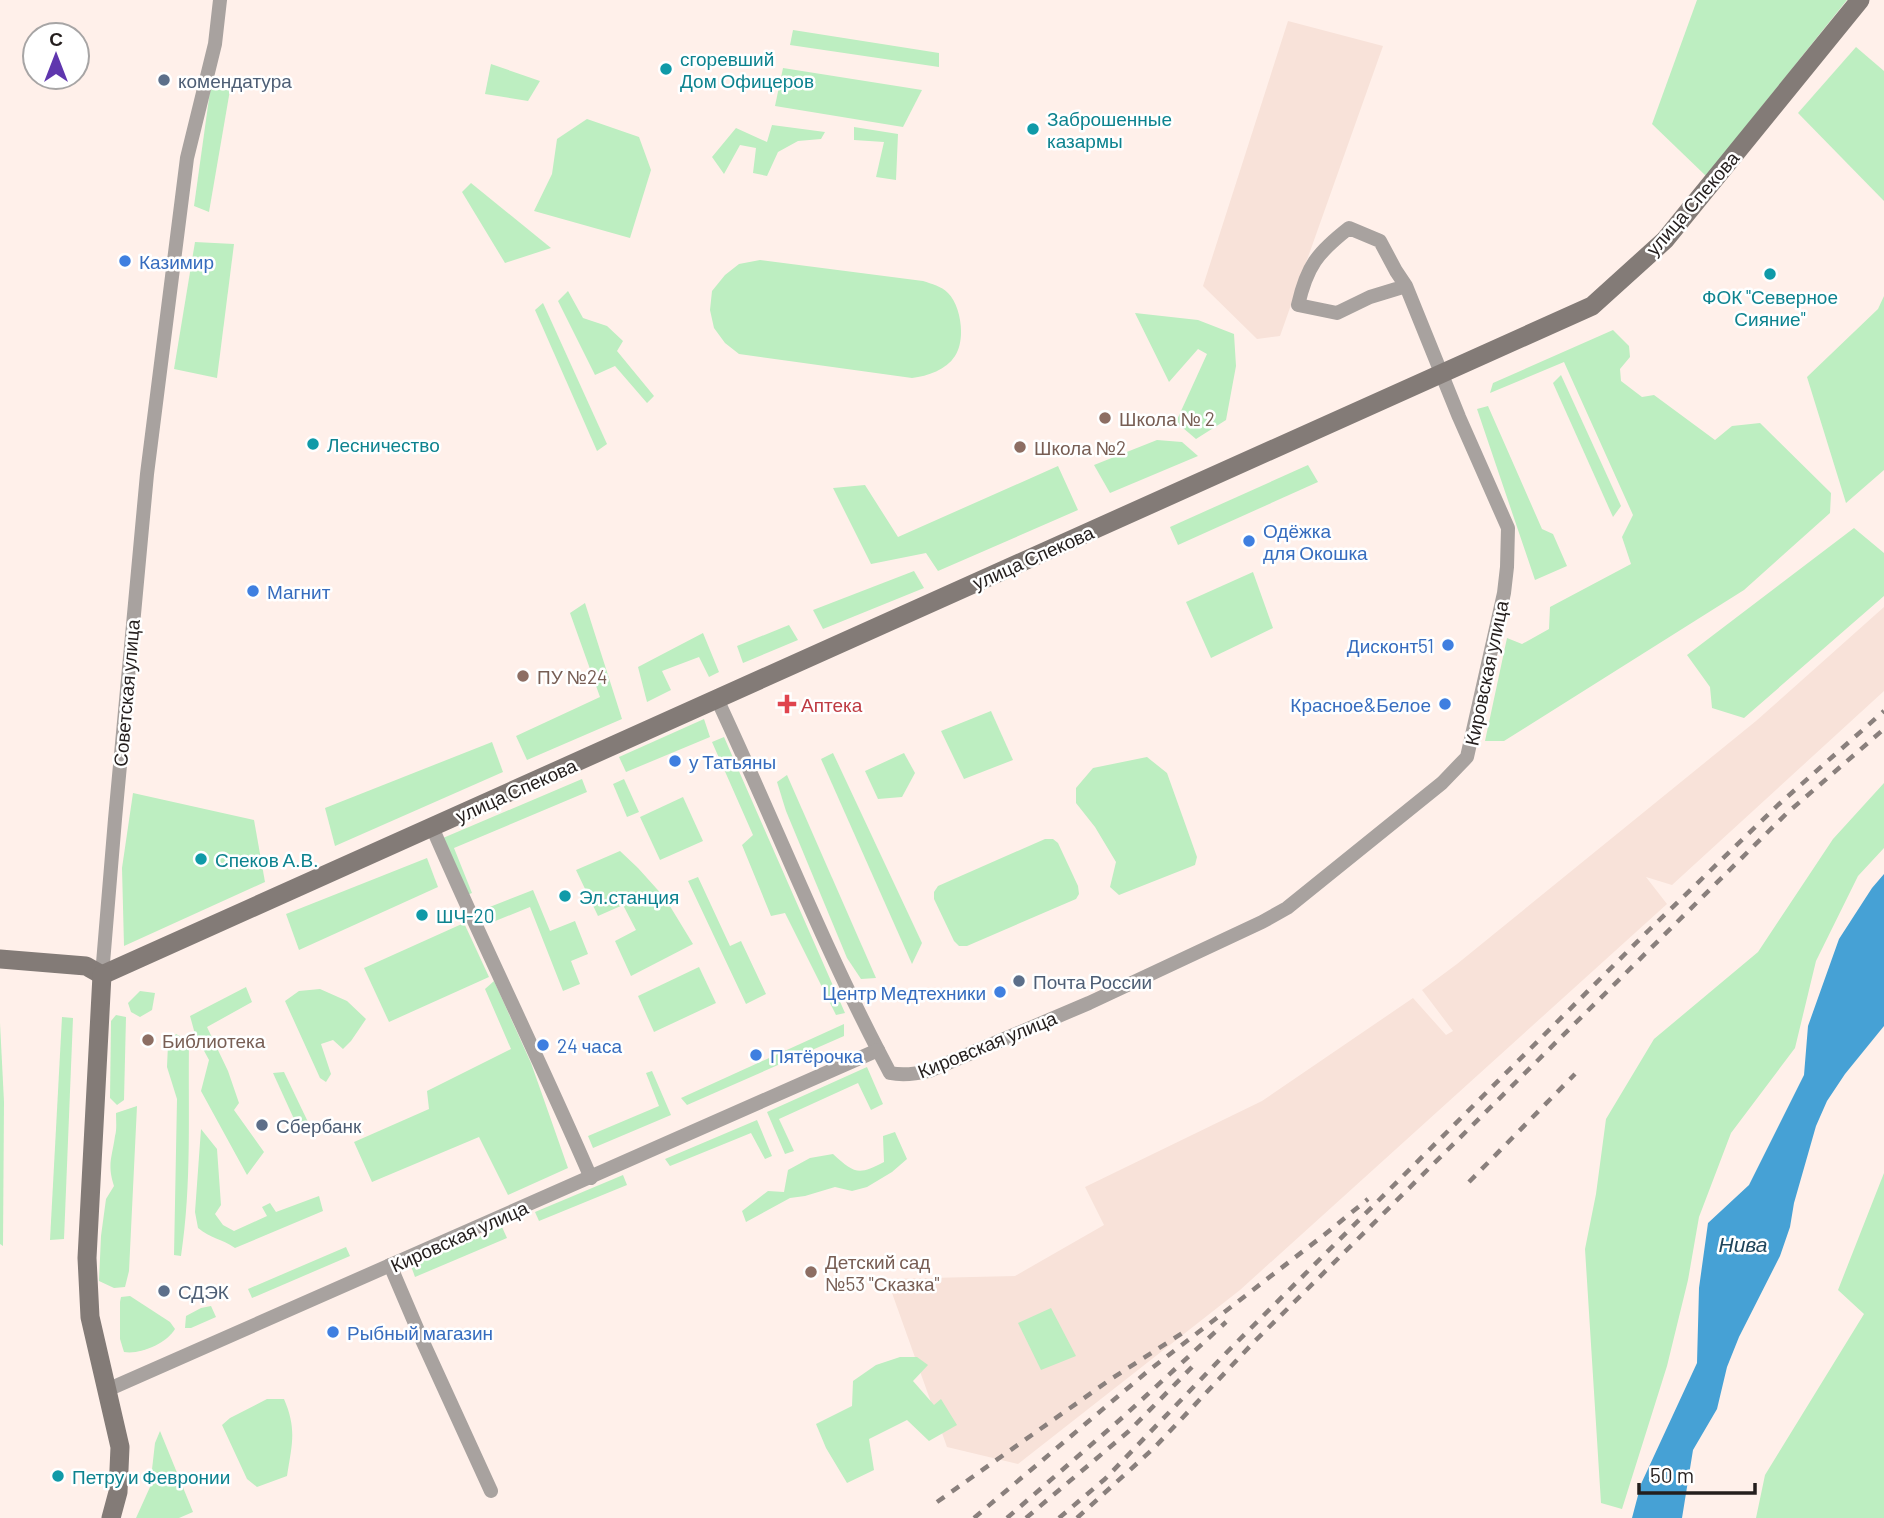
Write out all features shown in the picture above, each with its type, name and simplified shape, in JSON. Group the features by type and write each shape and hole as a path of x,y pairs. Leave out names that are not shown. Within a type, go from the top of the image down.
{"main road":[{"name":"улица Спекова","path":"102,975 1592,306 1665,240 1860,0"},
{"path":"0,959 86,966 102,975"},
{"name":"Советская улица","path":"102,975 87,1258 90,1317 107,1390"},
{"path":"107,1390 120,1447 118,1492 111,1518"}],"street":[{"name":"Советская улица","path":"102,975 147,474 187,158 215,44 220,0"},
{"name":"Кировская улица","path":"107,1390 878,1050 890,1073 900,1076 929,1071 1088,1003 1262,922 1291,905 1442,783 1467,757 1504,593 1508,528 1406,286 1380,240 1349,228 1324,247 1304,279 1298,305 1337,313 1370,297 1406,286"},
{"path":"717,699 812,913 878,1050"},
{"path":"432,827 591,1178"},
{"path":"390,1265 491,1491"}],"shaded area":[{"path":"1288,21 1383,46 1280,336 1257,339 1203,286"},
{"path":"1884,607 1884,691 1672,885 1646,877 1667,904 1240,1290 1018,1464 947,1447 887,1279 1015,1276 1104,1225 1085,1187 1262,1101 1413,998 1446,1035 1453,1031 1422,990 1756,721"}],"green space":[{"path":"1697,0 1847,0 1706,176 1652,124"},
{"path":"793,30 939,53 939,67 790,45"},
{"path":"1856,47 1884,71 1884,201 1798,113"},
{"path":"491,64 540,81 528,101 485,94"},
{"path":"783,68 922,90 903,127 775,106"},
{"path":"211,84 230,90 209,212 194,206"},
{"path":"587,119 639,137 651,170 630,238 534,211 552,174 557,139"},
{"path":"772,125 825,132 821,139 798,141 778,152 767,176 753,173 756,148 740,145 724,174 712,157 736,128 767,142"},
{"path":"854,127 898,134 896,180 876,177 884,142 854,140"},
{"path":"471,183 551,248 505,263 462,192"},
{"path":"195,242 234,244 217,378 174,369"},
{"path":"760,260 923,281 936,286 948,293 959,314 961,332 955,356 942,369 912,378 739,354 725,343 714,328 710,310 712,291 725,275 739,264"},
{"path":"568,291 583,318 607,326 623,341 617,351 654,396 647,403 615,366 595,375 558,301"},
{"path":"1884,296 1884,470 1846,503 1807,377 1878,309"},
{"path":"543,303 607,444 597,451 535,310"},
{"path":"1135,313 1198,320 1234,334 1236,366 1226,420 1196,439 1176,422 1207,354 1198,349 1169,382"},
{"path":"1613,330 1629,346 1630,357 1620,369 1621,381 1642,397 1654,395 1715,440 1732,426 1760,423 1831,493 1830,513 1744,590 1504,741 1485,741 1507,638 1522,644 1549,629 1550,607 1631,564 1622,537 1633,515 1564,362 1490,393 1493,383"},
{"path":"1561,375 1621,506 1613,517 1553,383"},
{"path":"1488,406 1542,529 1553,534 1567,566 1535,580 1477,409"},
{"path":"1157,440 1182,442 1198,456 1110,493 1094,465"},
{"path":"1308,465 1318,482 1178,545 1170,527"},
{"path":"1058,466 1078,510 938,571 926,553 871,564 833,488 865,485 898,537"},
{"path":"1854,528 1884,553 1884,596 1744,718 1712,708 1710,687 1687,655"},
{"path":"914,571 924,588 823,629 813,610"},
{"path":"1253,572 1273,628 1211,658 1186,602"},
{"path":"585,603 622,719 527,760 516,736 600,697 570,613"},
{"path":"789,625 798,640 743,663 737,646"},
{"path":"703,633 719,672 709,677 699,657 662,671 671,690 647,702 638,667"},
{"path":"991,711 1013,760 964,779 941,731"},
{"path":"704,719 710,737 626,772 619,757"},
{"path":"724,737 845,1013 836,1015 785,913 771,916 742,845 753,835 712,742"},
{"path":"492,742 503,772 335,846 325,808"},
{"path":"833,753 922,943 912,964 821,759"},
{"path":"904,753 915,773 902,797 878,799 865,771"},
{"path":"1147,757 1167,773 1197,857 1195,865 1119,895 1110,887 1116,862 1095,827 1076,803 1076,788 1093,768"},
{"path":"787,775 876,978 861,979 847,958 786,811 777,782"},
{"path":"582,779 587,792 454,848 472,893 467,895 443,838"},
{"path":"624,779 639,812 627,817 613,784"},
{"path":"1884,783 1884,848 1858,876 1816,961 1795,1048 1731,1133 1699,1217 1688,1280 1667,1366 1622,1509 1601,1503 1585,1249 1606,1119 1654,1039 1758,952 1833,839"},
{"path":"133,793 254,820 265,882 124,946 122,868"},
{"path":"683,797 703,841 660,860 640,817"},
{"path":"1045,839 1053,839 1058,843 1078,886 1079,894 1076,899 967,946 959,946 934,899 938,886"},
{"path":"620,851 665,898 693,944 631,976 615,941 636,930 623,905 598,916 576,870"},
{"path":"427,858 438,887 299,950 286,914"},
{"path":"698,877 730,946 741,941 766,994 746,1004 688,881"},
{"path":"533,890 550,931 575,921 588,954 571,961 580,984 563,991 530,907 488,924 482,910"},
{"path":"464,923 489,977 389,1022 364,968"},
{"path":"699,967 716,1003 654,1032 638,996"},
{"path":"494,981 531,1063 568,1168 508,1195 479,1137 372,1182 354,1142 429,1109 427,1091 511,1049 485,989"},
{"path":"246,987 252,1002 207,1027 228,1071 239,1103 234,1110 264,1152 247,1175 201,1091 209,1060 195,1034 190,1016"},
{"path":"320,989 347,1001 366,1019 343,1049 333,1040 321,1044 331,1074 326,1082 320,1078 285,1001 299,991"},
{"path":"140,991 155,993 152,1010 140,1017 131,1012 128,1003"},
{"path":"116,1015 126,1017 124,1100 117,1105 110,1098 111,1021"},
{"path":"62,1017 73,1018 64,1239 50,1240"},
{"path":"0,1023 4,1102 3,1246 0,1244"},
{"path":"844,1024 844,1036 687,1105 681,1098"},
{"path":"176,1034 189,1041 188,1175 181,1256 174,1255 177,1099 167,1067 168,1044"},
{"path":"867,1067 883,1104 871,1110 858,1083 779,1119 794,1151 785,1154 767,1112"},
{"path":"652,1071 671,1115 593,1148 588,1136 659,1106 646,1073"},
{"path":"284,1072 308,1122 299,1130 273,1073"},
{"path":"137,1106 129,1271 125,1287 114,1288 99,1281 106,1199 114,1186 110,1166 116,1113"},
{"path":"757,1120 772,1156 765,1159 751,1133 670,1166 665,1159"},
{"path":"201,1129 217,1149 221,1205 215,1214 223,1225 234,1231 267,1216 262,1207 270,1203 276,1212 319,1196 323,1211 235,1248 203,1232 198,1228 195,1212"},
{"path":"895,1132 907,1159 892,1172 867,1187 852,1191 835,1187 790,1198 746,1222 742,1211 768,1191 784,1192 788,1170 810,1158 833,1154 852,1169 868,1169 884,1162 883,1136"},
{"path":"1884,1173 1884,1518 1756,1518 1765,1475 1864,1314 1838,1290"},
{"path":"623,1175 627,1185 539,1221 535,1212"},
{"path":"502,1227 507,1238 415,1277 411,1266"},
{"path":"346,1247 350,1256 252,1298 248,1289"},
{"path":"130,1296 170,1322 175,1329 166,1339 145,1350 124,1352 120,1339 120,1302 121,1297"},
{"path":"211,1306 216,1317 185,1328 186,1316"},
{"path":"1051,1308 1076,1356 1041,1370 1018,1323"},
{"path":"900,1357 917,1357 928,1365 913,1381 934,1405 941,1399 957,1425 929,1441 907,1420 869,1439 874,1470 847,1483 826,1448 816,1424 852,1406 853,1381 876,1365"},
{"path":"267,1399 284,1399 291,1419 292,1445 287,1476 257,1487 247,1479 222,1425"},
{"path":"160,1431 193,1512 179,1518 136,1518 150,1487 155,1443"}],"water":[{"name":"Нива","path":"1884,874 1884,1026 1845,1074 1827,1101 1816,1126 1780,1256 1739,1337 1727,1367 1717,1409 1693,1450 1682,1518 1632,1518 1641,1484 1697,1363 1699,1288 1708,1223 1749,1185 1804,1075 1808,1026 1839,939"}],"railway":[{"path":"1059,1518 1105,1479 1231,1348 1649,930 1778,805 1884,711"},
{"path":"1077,1518 1154,1448 1253,1343 1786,814 1884,729"},
{"path":"1469,1182 1575,1074"},
{"path":"974,1518 1148,1371 1368,1199"},
{"path":"1007,1518 1226,1322"},
{"path":"937,1502 1111,1379 1187,1330"},
{"path":"1026,1518 1129,1431 1192,1367"}],"place":[{"name":"сгоревший Дом Офицеров","path":"666,69"},
{"name":"комендатура","path":"164,80"},
{"name":"Заброшенные казармы","path":"1033,129"},
{"name":"Казимир","path":"125,261"},
{"name":"ФОК \"Северное Сияние\"","path":"1770,274"},
{"name":"Школа № 2","path":"1105,418"},
{"name":"Лесничество","path":"313,444"},
{"name":"Школа №2","path":"1020,447"},
{"name":"Одёжка для Окошка","path":"1249,541"},
{"name":"Магнит","path":"253,591"},
{"name":"Дисконт51","path":"1448,645"},
{"name":"ПУ №24","path":"523,676"},
{"name":"Аптека","path":"787,704"},
{"name":"Красное&Белое","path":"1445,704"},
{"name":"у Татьяны","path":"675,761"},
{"name":"Спеков А.В.","path":"201,859"},
{"name":"Эл.станция","path":"565,896"},
{"name":"ШЧ-20","path":"422,915"},
{"name":"Почта России","path":"1019,981"},
{"name":"Центр Медтехники","path":"1000,992"},
{"name":"Библиотека","path":"148,1040"},
{"name":"24 часа","path":"543,1045"},
{"name":"Пятёрочка","path":"756,1055"},
{"name":"Сбербанк","path":"262,1125"},
{"name":"Детский сад №53 \"Сказка\"","path":"811,1272"},
{"name":"СДЭК","path":"164,1291"},
{"name":"Рыбный магазин","path":"333,1332"},
{"name":"Петру и Февронии","path":"58,1476"}]}
